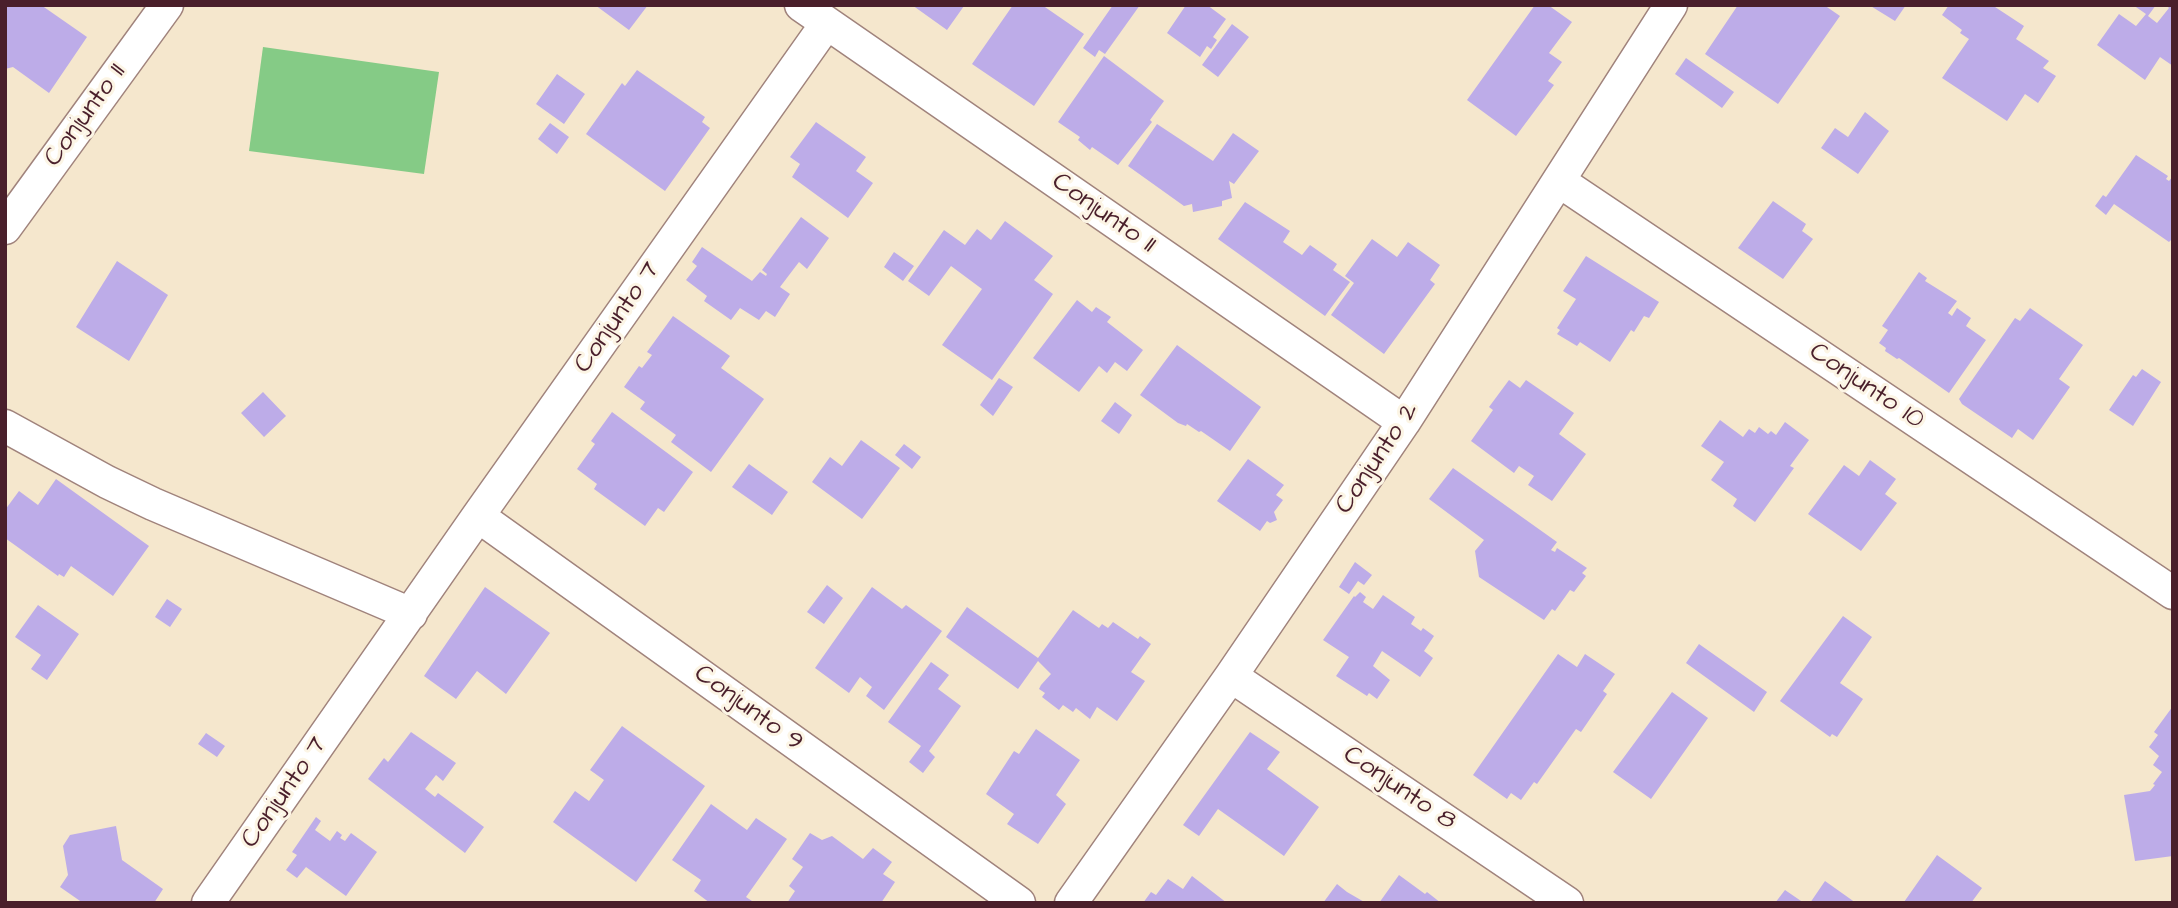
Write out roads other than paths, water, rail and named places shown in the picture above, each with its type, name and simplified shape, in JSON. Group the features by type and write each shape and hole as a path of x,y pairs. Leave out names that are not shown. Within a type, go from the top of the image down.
{"street":[{"name":"Conjunto 11","path":"5,229 15,192 167,5"},
{"name":"Conjunto 11","path":"801,5 1404,422"},
{"name":"Conjunto 2","path":"1071,903 1231,676 1404,422 1671,5"},
{"name":"Conjunto 7","path":"208,903 827,23"},
{"name":"Conjunto 10","path":"1559,181 2173,593"},
{"path":"5,426 153,504 411,614"},
{"name":"Conjunto 9","path":"478,516 1019,903"},
{"name":"Conjunto 8","path":"1231,676 1567,903"}]}
